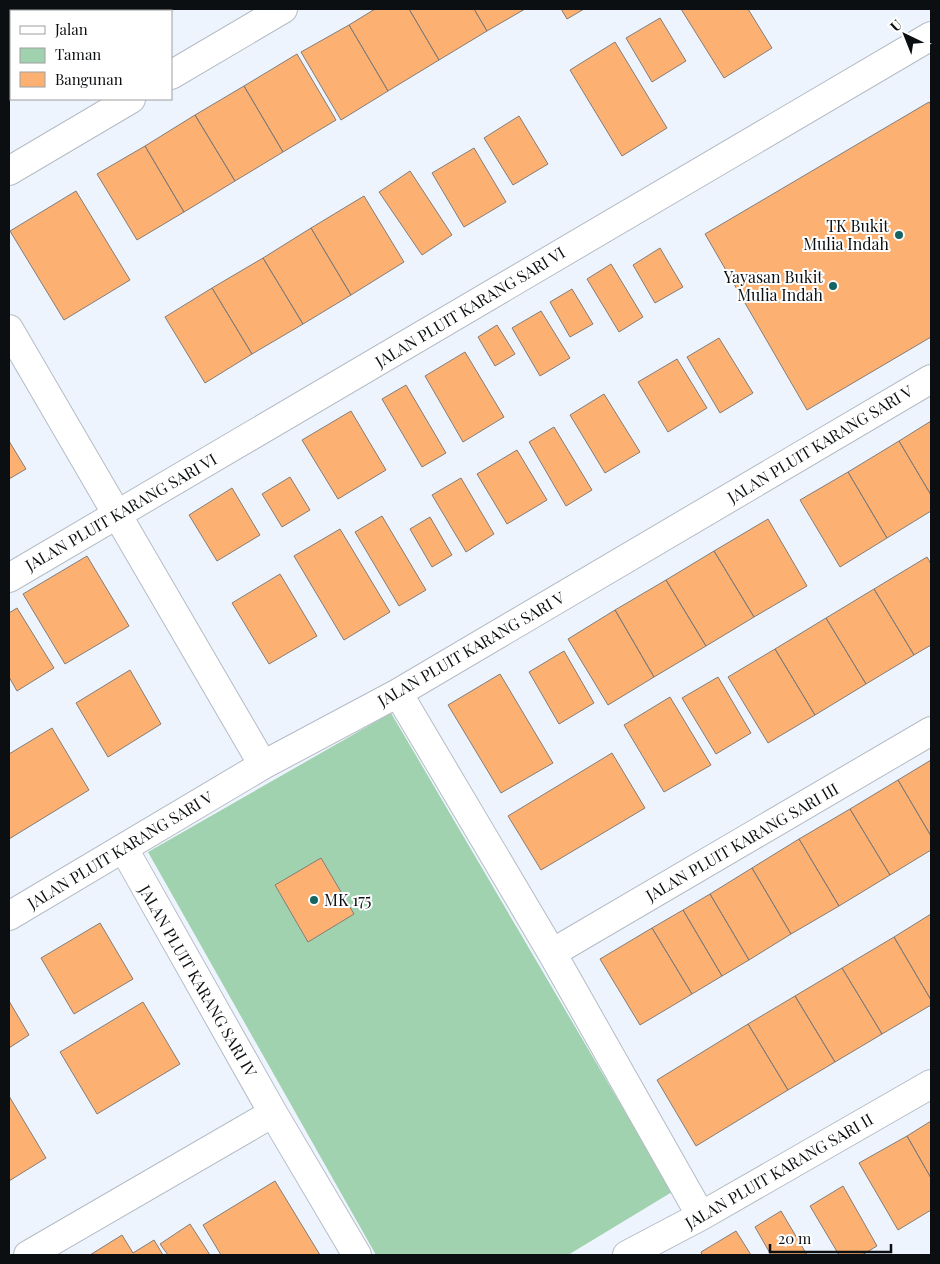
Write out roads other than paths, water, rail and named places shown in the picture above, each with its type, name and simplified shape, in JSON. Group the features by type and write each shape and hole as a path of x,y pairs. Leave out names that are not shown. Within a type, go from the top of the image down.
{"street":[{"path":"172,74 283,9"},
{"name":"JALAN PLUIT KARANG SARI VI","path":"9,578 931,36"},
{"path":"9,171 129,100"},
{"path":"9,329 264,765"},
{"name":"JALAN PLUIT KARANG SARI V","path":"9,916 264,765 398,693 931,379"},
{"path":"398,693 552,953 701,1216"},
{"name":"JALAN PLUIT KARANG SARI III","path":"552,953 931,731"},
{"name":"JALAN PLUIT KARANG SARI IV","path":"124,849 273,1113 357,1255"},
{"name":"JALAN PLUIT KARANG SARI II","path":"626,1255 701,1216 931,1084"},
{"path":"28,1255 273,1113"}],"place":[{"name":"TK Bukit Mulia Indah","path":"899,235"},
{"name":"Yayasan Bukit Mulia Indah","path":"833,286"},
{"name":"MK 175","path":"314,900"}]}
